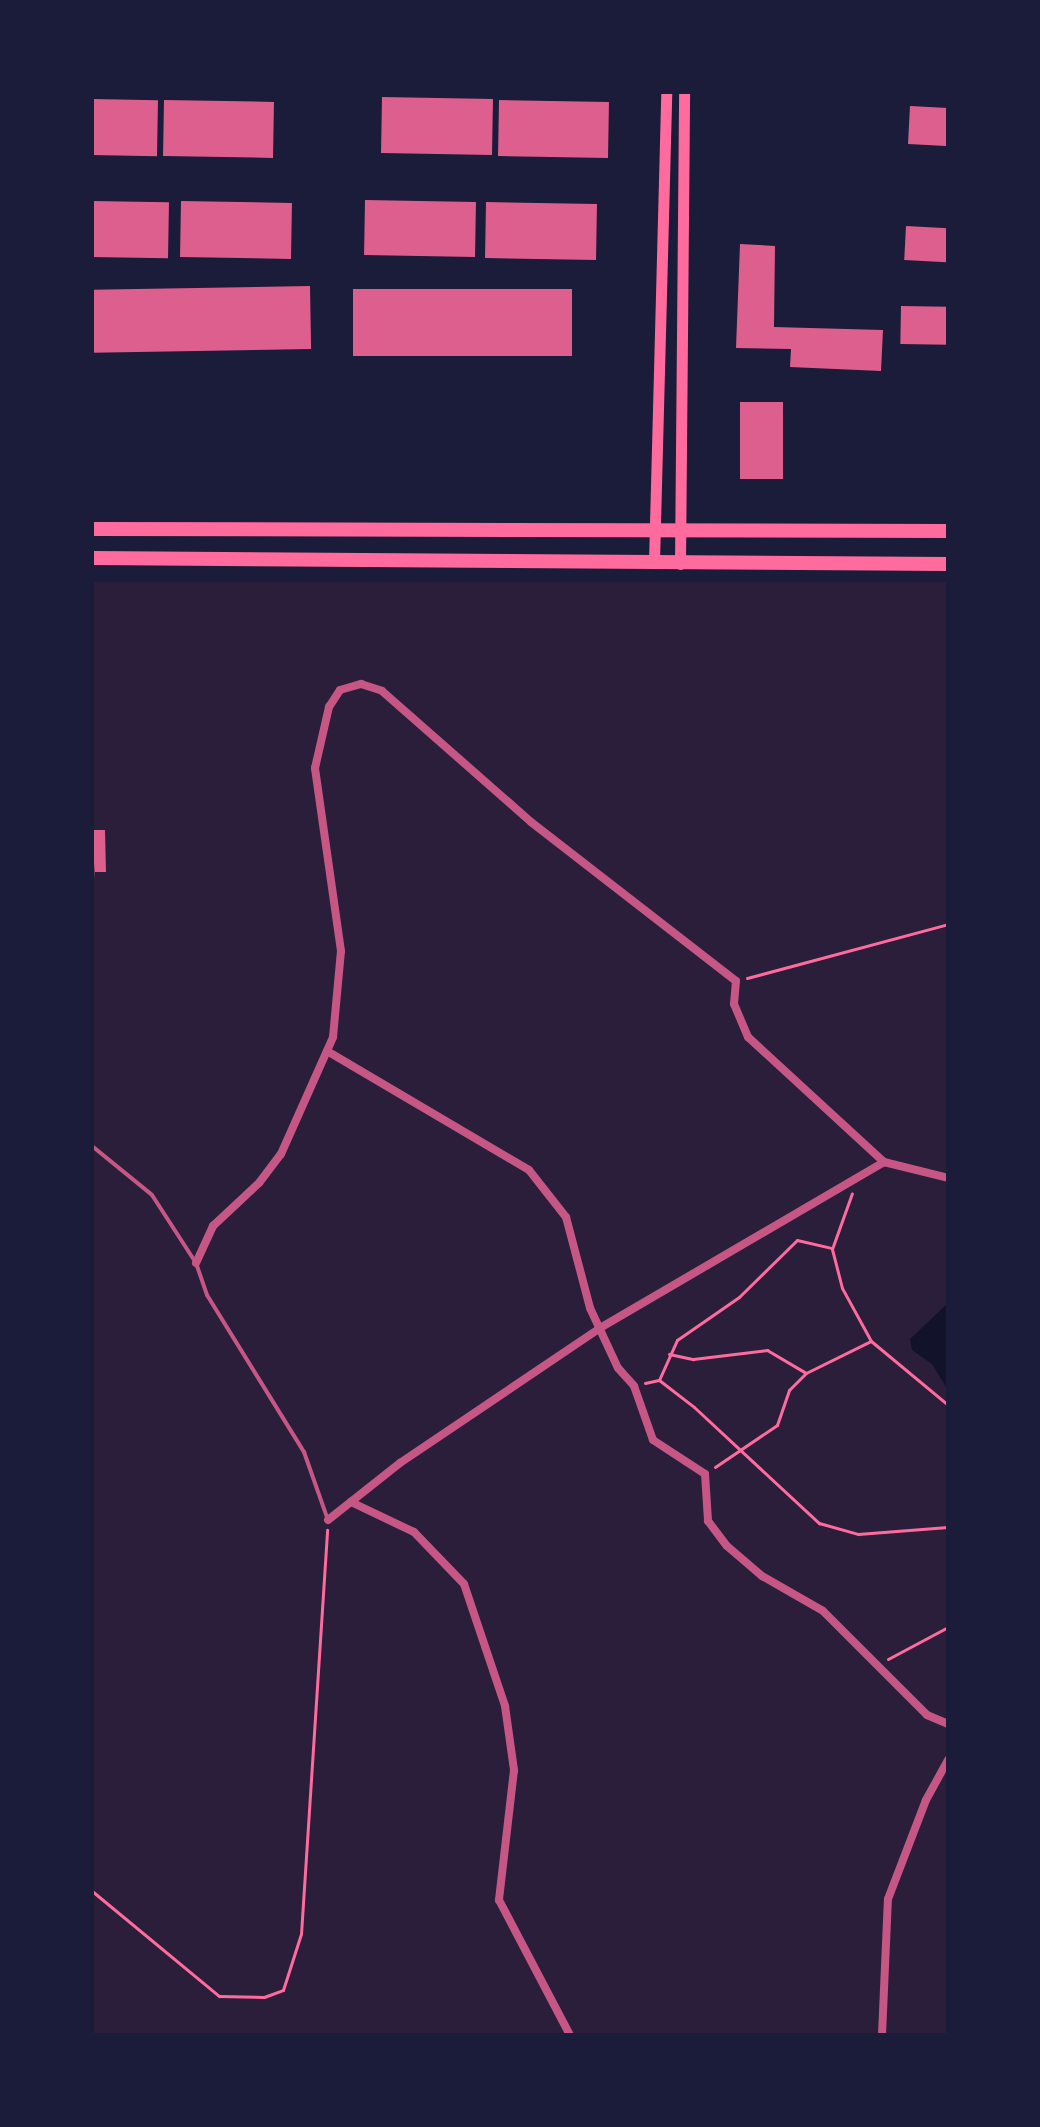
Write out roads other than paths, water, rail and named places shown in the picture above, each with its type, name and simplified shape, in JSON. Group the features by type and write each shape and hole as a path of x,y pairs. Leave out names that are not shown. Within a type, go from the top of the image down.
{"highway":[{"path":"92,529 655,534 948,531"},
{"path":"92,558 948,564"}],"main road":[{"path":"654,562 666,92"},
{"path":"680,564 684,92"}],"street":[{"path":"196,1263 213,1226 259,1183 281,1154 327,1051 342,980 341,951 315,768 329,707 340,690 361,684 382,691 531,822 736,981 734,1004 748,1037 884,1162 948,1178"},
{"path":"327,1051 529,1170 566,1217 600,1328 618,1368 634,1386 653,1440 705,1474 708,1521 727,1546 762,1576 823,1611 927,1715 948,1724"},
{"path":"328,1520 600,1328 884,1162"},
{"path":"351,1502 414,1532 464,1584 505,1706 514,1770 499,1900 570,2035"},
{"path":"882,2035 880,1976 888,1899 926,1800 948,1760"}],"lane":[{"path":"92,1146 152,1195 196,1263 207,1295 304,1452 328,1520"}]}
